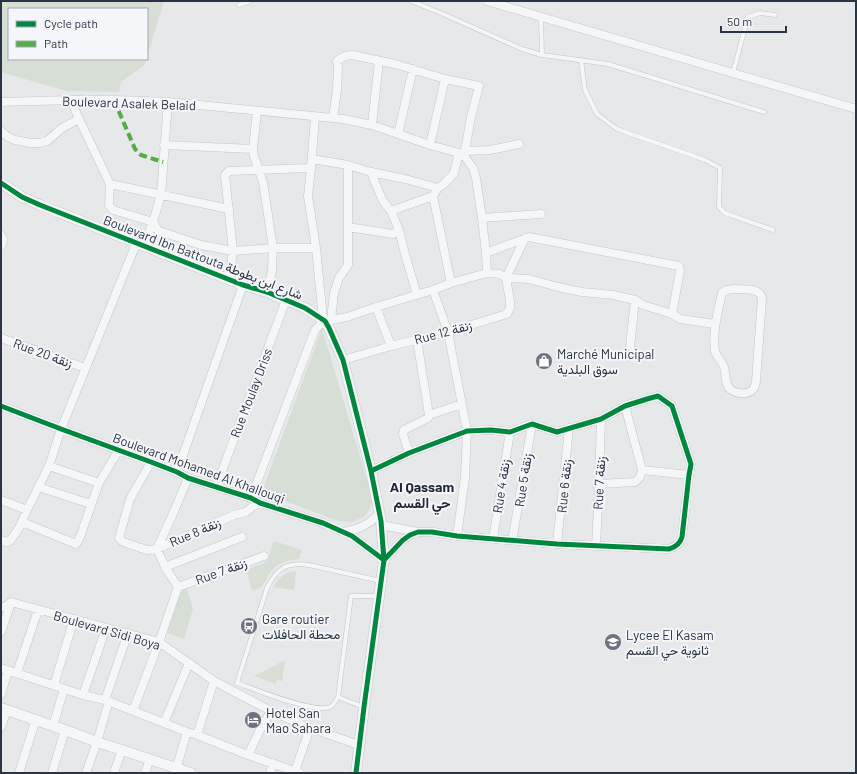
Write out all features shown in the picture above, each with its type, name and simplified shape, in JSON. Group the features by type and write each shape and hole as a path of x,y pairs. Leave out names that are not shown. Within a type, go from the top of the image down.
{"street":[{"path":"488,1 856,109"},
{"path":"333,118 337,90 338,61 345,56 352,55 379,61 446,79 479,86 463,154 454,173 438,188 433,196 391,211"},
{"path":"379,61 372,125 430,145 463,154 518,144"},
{"path":"398,134 413,69"},
{"path":"430,145 446,79"},
{"path":"71,100 110,184 110,205 113,210 153,222 156,229 159,231 201,245 233,251 273,248 316,248"},
{"name":"Boulevard Asalek Belaid","path":"1,102 114,100 168,102 343,119 372,125"},
{"path":"1,540 6,542 10,541 19,528 38,487 50,466 61,429 85,368 140,245 153,222 161,195 168,102"},
{"path":"256,111 253,149 263,182 273,248 272,271 267,292"},
{"path":"315,117 308,196 326,320 343,360 371,471 382,524 384,560 356,773"},
{"path":"1,131 8,137 15,140 39,143 47,141 62,128 79,119"},
{"path":"164,144 253,149"},
{"path":"463,154 473,168 479,192 487,273"},
{"path":"312,159 348,165 438,188"},
{"path":"326,320 339,278 348,264 348,165"},
{"path":"228,279 233,251 225,175 226,172 229,170 311,168"},
{"path":"371,172 383,201 391,211 399,230 404,254 417,295"},
{"name":"Boulevard Ibn Battouta شارع ابن بطوطة","path":"1,182 22,197 40,206 243,285 267,292 305,308 326,320"},
{"path":"110,184 229,208"},
{"path":"433,196 451,283"},
{"path":"482,218 541,214"},
{"path":"348,227 393,234 399,230"},
{"path":"1,235 3,241 1,246"},
{"path":"486,253 529,237 679,266 680,271 672,314"},
{"path":"506,278 525,238"},
{"path":"252,498 315,330 326,320 347,317 451,283 487,273 500,274 506,278 529,279 582,292 613,295 635,300 643,306 672,314 680,319 715,324"},
{"name":"Rue 12 زنقة","path":"343,360 448,332 507,314 510,308 510,301 506,278"},
{"path":"177,472 243,285"},
{"path":"735,289 757,290 761,294 762,298 756,382 754,388 750,392 745,394 734,392 727,383 723,364 716,353 714,335 715,324 722,293 724,291 735,289"},
{"path":"433,290 448,332 467,431 465,477 457,536"},
{"name":"Rue Moulay Driss","path":"216,487 286,300"},
{"path":"629,356 635,300"},
{"path":"376,307 391,346"},
{"name":"Rue 20 زنقة","path":"1,338 85,368"},
{"path":"417,340 429,415"},
{"path":"371,471 409,453 467,431 491,430 510,432 532,424 557,432 601,419 625,406 647,398 658,396 672,406 691,464 681,542 674,548 669,549 557,544 457,536 432,532 418,532 382,524"},
{"path":"409,453 403,434 404,430 428,418 429,415 462,404"},
{"name":"Boulevard Mohamed Al Khallouqi","path":"1,406 177,472 188,478 252,498 260,503 323,523 352,536 384,560"},
{"path":"599,484 634,482 640,477 642,470 625,406"},
{"name":"Rue 7 زنقة","path":"596,546 601,419"},
{"name":"Rue 5 زنقة","path":"514,536 532,424"},
{"name":"Rue 6 زنقة","path":"557,544 570,428"},
{"name":"Rue 4 زنقة","path":"493,539 510,432"},
{"path":"22,522 76,544 80,537 99,484 119,450"},
{"name":"Rue 8 زنقة","path":"151,462 130,499 119,538 123,542 147,550 157,549 234,515 246,512 260,503"},
{"path":"50,466 99,484"},
{"path":"642,470 689,475"},
{"path":"133,711 178,586 165,567 157,549 188,478"},
{"path":"38,487 92,504"},
{"path":"1,500 27,510"},
{"path":"343,532 355,530 364,526 380,513"},
{"path":"384,560 403,540 418,532"},
{"path":"165,567 242,537"},
{"name":"Rue 7 زنقة","path":"178,586 264,556"},
{"path":"1,606 5,607 12,602"},
{"path":"1,632 12,602"},
{"name":"Boulevard Sidi Boya","path":"12,602 159,642 214,680 271,711 310,728 359,745"},
{"path":"17,673 38,610"},
{"path":"54,685 74,619"},
{"path":"83,695 106,628"},
{"path":"86,773 97,742 107,701 128,633"},
{"path":"164,723 189,663"},
{"path":"1,694 5,669 83,695 107,701 248,755 297,772 310,728"},
{"path":"197,735 214,680"},
{"path":"53,726 64,689"},
{"path":"1,727 4,709 150,760 176,771 191,773"},
{"path":"248,755 271,711"},
{"path":"19,773 36,719"},
{"path":"52,773 65,730"},
{"path":"176,771 187,732"},
{"path":"114,773 122,750"},
{"path":"145,773 150,760"},
{"path":"270,773 273,763"}],"lane":[{"path":"239,5 250,1"},
{"path":"410,1 522,49 542,55 608,64 764,112"},
{"path":"733,73 748,17 760,13 775,15"},
{"path":"541,16 542,55"},
{"path":"581,60 585,90 597,114 617,129 705,160 720,168 719,207 725,213 773,230"},
{"path":"233,691 237,683 267,588 272,578 284,566 292,564 309,565 381,581"},
{"path":"237,683 310,707 330,707 338,697 350,596 379,596"},
{"path":"338,697 364,707"}],"shaded area":[{"path":"1,1 164,1 148,54 148,8 8,8 8,60 146,60 145,65 121,82 119,92 66,91 1,72"},
{"path":"322,328 369,487 372,502 364,517 351,522 338,521 262,492"},
{"path":"274,541 302,550 299,559 282,563 270,572 260,588 252,590 246,570 267,562"},
{"path":"296,571 294,590 273,587 282,576"},
{"path":"187,589 193,609 184,639 167,633 182,590"},
{"path":"285,660 282,681 277,680 276,684 254,676"}],"marked path":[{"path":"114,100 135,149 141,155 163,162"}],"cycle path":[{"path":"1,183 22,197 40,205 243,285 267,292 305,308 325,321 343,360 371,471 381,521 384,560 356,773"},
{"path":"1,406 177,472 188,478 323,523 352,536 384,560 403,540 418,532 432,532 457,536 557,544 669,549 677,545 682,537 691,464 672,406 658,396 625,406 601,419 557,432 532,424 510,432 491,430 467,431 409,453 371,471"}],"place":[{"name":"Marché Municipal سوق البلدية","path":"544,361"},
{"name":"Gare routier محطة الحافلات","path":"249,626"},
{"name":"Lycee El Kasam ثانوية حي القسم","path":"613,642"},
{"name":"Hotel San Mao Sahara","path":"253,720"}],"district":[{"name":"Al Qassam حي القسم","path":"422,496"}]}
